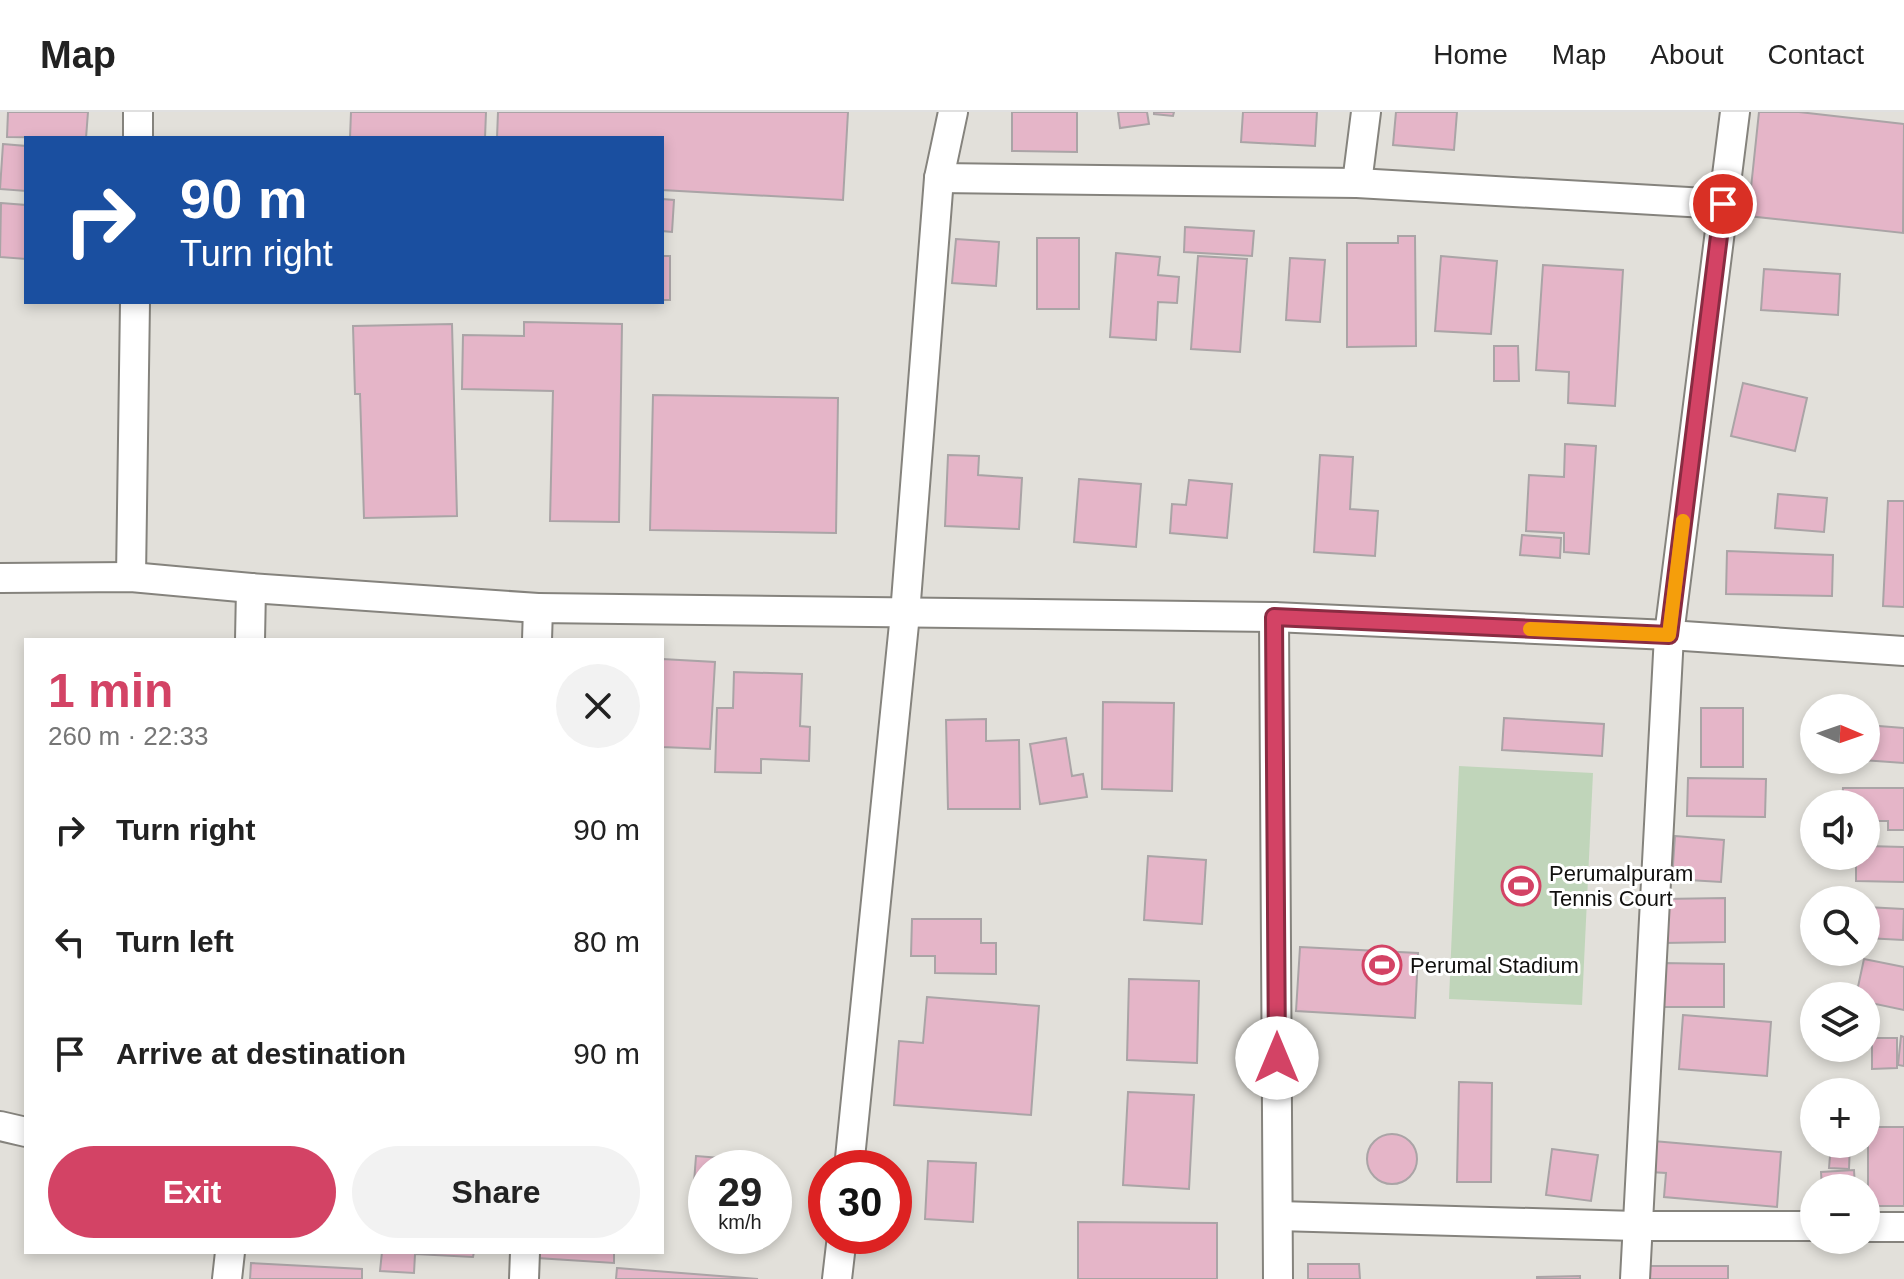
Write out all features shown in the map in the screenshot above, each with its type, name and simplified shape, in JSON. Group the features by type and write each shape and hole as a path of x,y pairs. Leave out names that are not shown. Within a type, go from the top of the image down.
{"street":[{"path":"138,112 138,136"},
{"path":"851,1150 905,614 939,178 953,112"},
{"path":"1357,183 1366,112"},
{"path":"1635,1279 1669,635 1735,112"},
{"path":"939,178 1357,183 1723,204"},
{"path":"131,577 135,304"},
{"path":"0,578 131,577 538,608 1274,617 1669,635 1904,651"},
{"path":"250,638 251,588"},
{"path":"537,638 538,608"},
{"path":"1274,617 1278,1279"},
{"path":"0,1126 24,1132"},
{"path":"1278,1216 1636,1226 1800,1226"},
{"path":"1880,1227 1904,1227"},
{"path":"227,1279 230,1254"},
{"path":"524,1279 525,1254"},
{"path":"837,1279 840,1254"}],"green space":[{"name":"Perumalpuram Tennis Court","path":"1459,766 1593,773 1582,1005 1449,999"}],"building":[{"path":"8,112 88,112 86,136 7,137"},
{"path":"351,112 486,112 485,136 350,136"},
{"path":"498,112 848,112 843,200 664,190 664,136 497,136"},
{"path":"1012,112 1077,112 1077,152 1012,151"},
{"path":"1118,112 1147,112 1149,124 1120,128"},
{"path":"1154,112 1174,112 1173,116"},
{"path":"1243,112 1317,112 1315,146 1241,142"},
{"path":"1396,112 1457,112 1454,150 1393,145"},
{"path":"1759,112 1799,112 1904,124 1903,233 1748,216"},
{"path":"3,144 24,146 24,191 0,189"},
{"path":"664,199 674,200 672,232 664,231"},
{"path":"1,203 24,205 24,259 0,257"},
{"path":"1185,227 1254,231 1252,256 1184,252"},
{"path":"1398,236 1415,236 1416,346 1347,347 1347,243 1398,243"},
{"path":"1037,238 1079,238 1079,309 1037,309"},
{"path":"956,239 999,242 996,286 952,283"},
{"path":"1116,253 1160,257 1158,275 1179,277 1177,303 1158,302 1156,340 1110,337"},
{"path":"664,256 670,256 670,300 664,300"},
{"path":"1198,256 1247,259 1240,352 1191,349"},
{"path":"1441,256 1497,261 1491,334 1435,331"},
{"path":"1290,258 1325,260 1320,322 1286,320"},
{"path":"1543,265 1623,270 1615,406 1568,403 1569,372 1536,370"},
{"path":"1764,269 1840,274 1838,315 1761,310"},
{"path":"524,322 622,324 619,522 550,521 553,391 462,389 463,335 524,336"},
{"path":"452,324 457,516 364,518 360,394 355,394 353,326"},
{"path":"1494,346 1518,346 1519,381 1494,381"},
{"path":"1743,383 1807,398 1795,451 1731,436"},
{"path":"653,395 838,398 836,533 650,530"},
{"path":"1565,444 1596,446 1589,554 1564,552 1564,533 1526,531 1529,475 1564,477"},
{"path":"948,455 979,456 978,475 1022,478 1019,529 945,526"},
{"path":"1320,455 1353,457 1350,509 1378,511 1375,556 1314,552"},
{"path":"1079,479 1141,484 1136,547 1074,542"},
{"path":"1189,480 1232,484 1227,538 1170,533 1172,504 1186,505"},
{"path":"1778,494 1827,498 1824,532 1775,528"},
{"path":"1888,501 1904,501 1904,607 1883,606"},
{"path":"1522,535 1561,538 1560,558 1520,555"},
{"path":"1727,551 1833,555 1832,596 1726,594"},
{"path":"664,659 715,662 710,749 664,747"},
{"path":"734,672 802,674 800,726 810,727 809,761 761,759 761,773 715,772 717,708 733,708"},
{"path":"1103,702 1174,703 1172,791 1102,789"},
{"path":"1701,708 1743,708 1743,767 1701,767"},
{"path":"1504,718 1604,724 1602,756 1502,750"},
{"path":"986,719 986,741 1019,740 1020,809 948,809 946,720"},
{"path":"1880,726 1904,728 1904,763 1880,761"},
{"path":"1066,738 1072,776 1083,774 1087,797 1040,804 1030,744"},
{"path":"1688,778 1766,779 1765,817 1687,816"},
{"path":"1904,788 1904,830 1888,830 1888,821 1880,821 1880,790 1843,790"},
{"path":"1675,836 1724,840 1721,882 1672,879"},
{"path":"1880,846 1904,847 1904,882 1856,881 1856,870 1880,870"},
{"path":"1148,856 1206,860 1202,924 1144,920"},
{"path":"1725,898 1725,942 1663,943 1663,899"},
{"path":"1880,908 1904,909 1903,940 1880,939"},
{"path":"912,919 981,919 981,943 996,943 996,974 935,973 935,956 911,956"},
{"path":"1300,947 1418,953 1415,1018 1296,1011"},
{"path":"1880,962 1904,967 1904,1010 1880,1005 1880,982 1859,982 1862,966 1880,966"},
{"path":"1661,963 1724,964 1724,1007 1661,1007"},
{"path":"1129,979 1199,981 1197,1063 1127,1060"},
{"path":"927,997 1039,1006 1031,1115 894,1105 899,1041 923,1043"},
{"path":"1683,1015 1771,1022 1767,1076 1679,1069"},
{"path":"1901,1036 1904,1037 1904,1066 1898,1065"},
{"path":"1880,1038 1897,1038 1897,1068 1872,1069 1872,1062 1880,1062"},
{"path":"1459,1082 1492,1083 1491,1182 1457,1182"},
{"path":"1128,1092 1194,1095 1189,1189 1123,1185"},
{"path":"1880,1127 1904,1127 1904,1206 1880,1206 1880,1174 1868,1174 1868,1158 1880,1158"},
{"path":"1392,1134 1410,1141 1417,1159 1410,1177 1392,1184 1374,1177 1367,1159 1374,1141"},
{"path":"1653,1141 1781,1152 1777,1207 1664,1197 1666,1173 1650,1172"},
{"path":"1552,1149 1598,1155 1591,1201 1546,1195"},
{"path":"1830,1158 1849,1158 1849,1169 1829,1168"},
{"path":"928,1161 976,1163 973,1222 925,1219"},
{"path":"1854,1170 1854,1174 1821,1174"},
{"path":"1078,1222 1217,1223 1217,1279 1078,1279"},
{"path":"382,1254 415,1254 414,1273 380,1271"},
{"path":"415,1254 474,1254 473,1257"},
{"path":"537,1254 614,1254 614,1263 537,1258"},
{"path":"251,1263 362,1269 362,1279 250,1279"},
{"path":"1308,1264 1359,1264 1360,1279 1308,1279"},
{"path":"1648,1266 1728,1266 1728,1279 1648,1279"},
{"path":"617,1268 758,1279 616,1279"},
{"path":"1580,1276 1580,1279 1537,1279 1537,1277"}],"slow traffic":[{"path":"1530,629 1669,635 1683,521"}],"place":[{"name":"Perumalpuram Tennis Court","path":"1521,886"},
{"name":"Perumal Stadium","path":"1382,965"}],"route":[{"path":"1277,1058 1274,617 1669,635 1723,204"}]}
